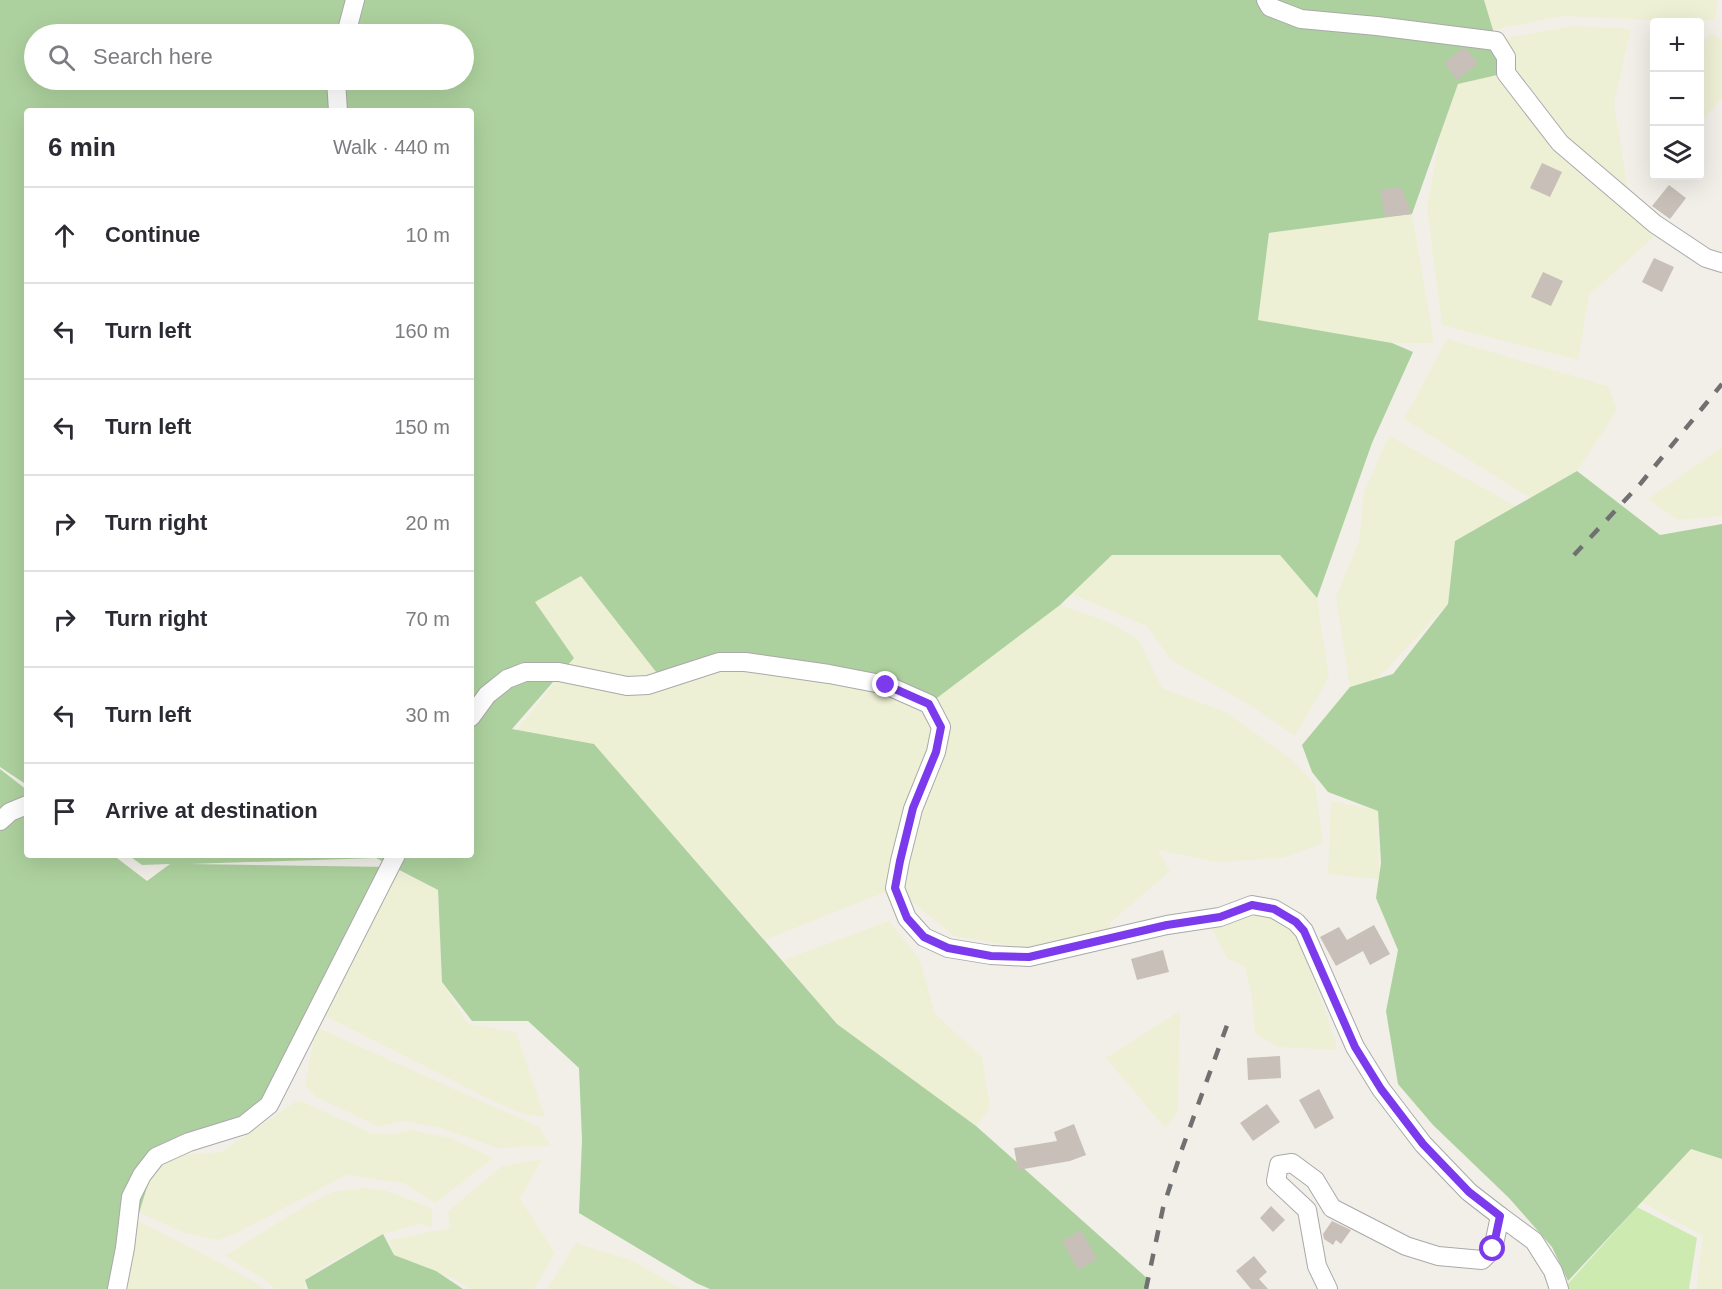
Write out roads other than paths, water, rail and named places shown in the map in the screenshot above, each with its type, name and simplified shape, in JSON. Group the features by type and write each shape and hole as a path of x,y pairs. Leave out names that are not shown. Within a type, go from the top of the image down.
{"street":[{"path":"349,24 355,0"},
{"path":"1266,0 1270,7 1301,19 1496,41 1506,57 1506,73 1560,143 1655,224 1706,258 1722,263"},
{"path":"337,90 338,108"},
{"path":"474,713 487,695 507,679 525,672 559,672 627,686 648,685 719,662 756,664 875,682 929,704 941,727 936,752 913,808 895,888 907,918 924,937 948,948 991,956 1029,957 1167,925 1220,917 1252,905 1274,909 1296,922 1304,931 1355,1047 1381,1089 1431,1152 1469,1192 1534,1241 1553,1271 1559,1289"},
{"path":"0,821 10,812 24,806"},
{"path":"117,1289 131,1197 142,1175 156,1157 189,1142 244,1125 269,1105 394,858"},
{"path":"1328,1289 1317,1266 1307,1209 1276,1181 1279,1165 1292,1163 1315,1180 1332,1208 1406,1246 1438,1256 1482,1260 1493,1249 1500,1216"}],"railway":[{"path":"1574,555 1641,483 1722,384"},
{"path":"1146,1289 1163,1208 1230,1017"}]}
